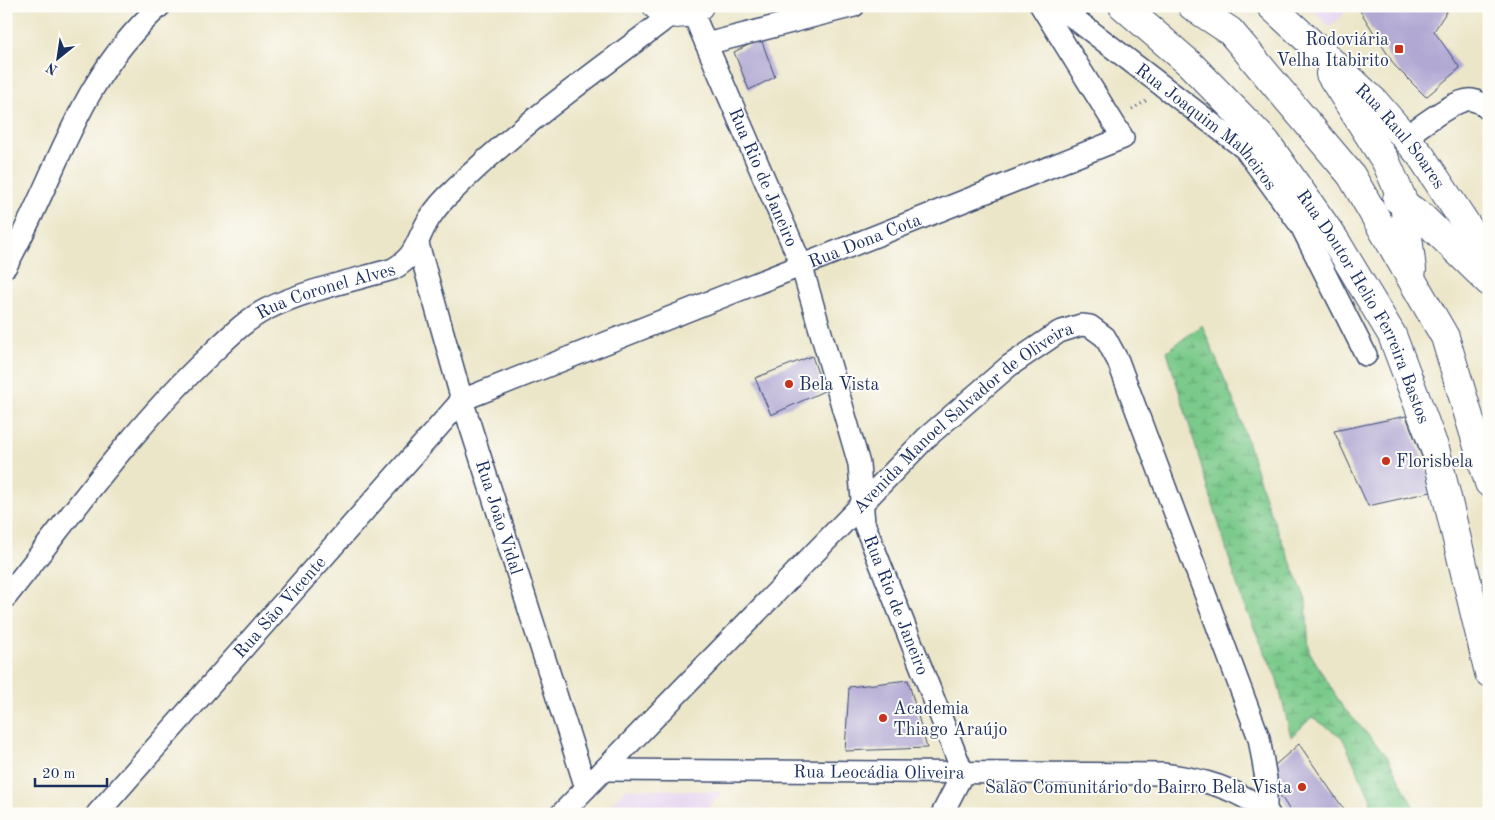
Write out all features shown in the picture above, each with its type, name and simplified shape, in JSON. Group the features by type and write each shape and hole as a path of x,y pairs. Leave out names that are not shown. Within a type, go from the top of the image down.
{"street":[{"path":"6,266 19,243 83,103 113,58 160,6"},
{"path":"706,44 854,6"},
{"name":"Rua Dona Cota","path":"462,400 801,264 1123,138 1041,6"},
{"name":"Rua Joaquim Malheiros","path":"1058,6 1245,149 1301,226 1366,355"},
{"name":"Rua Doutor Helio Ferreira Bastos","path":"1123,6 1190,64 1266,142 1335,240 1392,335 1436,452 1489,673"},
{"path":"1192,6 1230,31 1351,176 1445,337 1489,483"},
{"name":"Rua Raul Soares","path":"1271,6 1374,101 1421,156 1488,256"},
{"name":"Rua Rio de Janeiro","path":"679,9 706,44 801,264 859,464 864,523 962,773"},
{"name":"Rua Coronel Alves","path":"6,597 148,420 196,368 242,326 267,309 297,297 393,269 408,259 418,244 429,218 437,207 487,158 679,9"},
{"path":"1306,38 1386,162 1404,203 1414,282"},
{"path":"1405,137 1460,101 1472,99 1483,104 1489,110"},
{"path":"1351,176 1404,203 1422,217 1489,282"},
{"name":"Rua João Vidal","path":"418,244 462,400 586,788"},
{"name":"Avenida Manoel Salvador de Oliveira","path":"561,814 926,438 1009,366 1066,329 1081,324 1097,330 1105,337 1118,360 1259,738 1266,779 1267,813"},
{"name":"Rua São Vicente","path":"97,814 462,400"},
{"name":"Rua Leocádia Oliveira","path":"604,770 1163,774 1192,778 1228,789 1267,813"},
{"path":"942,814 962,773"}],"path":[{"path":"1111,119 1155,95 1162,85"}],"shaded area":[{"path":"1308,6 1353,6 1330,27"},
{"path":"627,788 723,792 701,814 601,814"}],"green space":[{"path":"1202,325 1237,409 1267,504 1306,600 1309,651 1342,706 1387,756 1417,814 1367,814 1371,800 1342,737 1312,717 1291,737 1277,679 1242,601 1167,351"}],"building":[{"path":"1357,6 1450,6 1434,31 1460,68 1426,97 1395,66"},
{"path":"761,39 775,77 749,90 734,52"},
{"name":"Bela Vista","path":"812,356 824,391 771,415 755,378"},
{"name":"Florisbela","path":"1406,416 1435,491 1368,506 1334,431"},
{"name":"Academia Thiago Araújo","path":"908,680 927,748 845,751 849,687"},
{"name":"Salão Comunitário do Bairro Bela Vista","path":"1299,744 1347,814 1292,814 1266,773"}],"place":[{"name":"Rodoviária Velha Itabirito","path":"1399,49"},
{"name":"Bela Vista","path":"789,384"},
{"name":"Florisbela","path":"1386,461"},
{"name":"Academia Thiago Araújo","path":"883,718"},
{"name":"Salão Comunitário do Bairro Bela Vista","path":"1302,787"}]}
